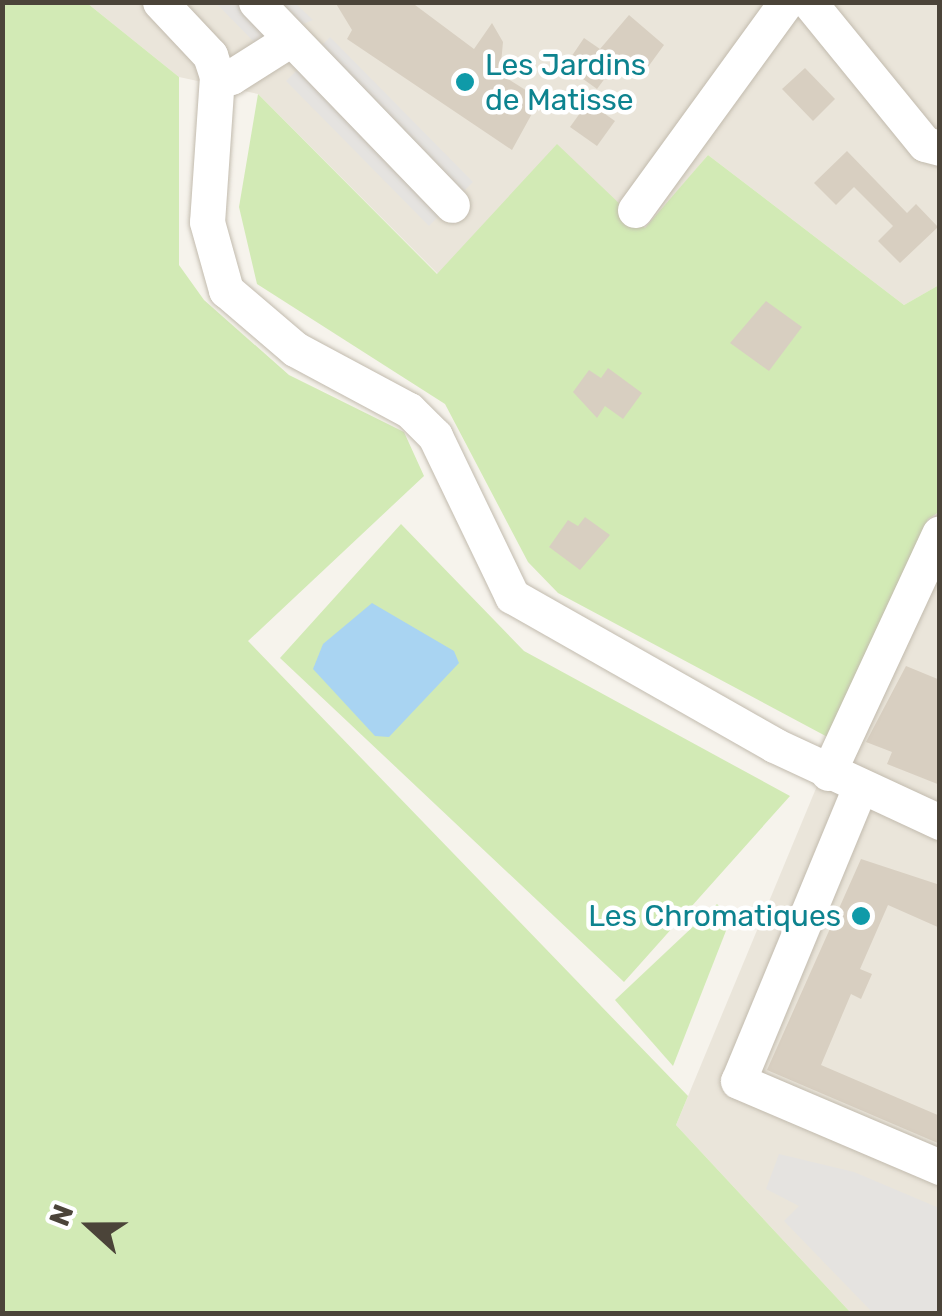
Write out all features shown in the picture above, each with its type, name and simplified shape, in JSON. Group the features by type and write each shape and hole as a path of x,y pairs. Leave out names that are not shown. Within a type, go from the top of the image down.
{"street":[{"path":"160,2 210,54 217,76 208,222 226,290 295,349 408,410 436,436 512,596 844,780 940,822"},
{"path":"256,2 452,205"},
{"path":"635,210 786,2"},
{"path":"808,2 925,144 940,148"},
{"path":"217,76 248,68 291,38"},
{"path":"939,534 844,780 738,1080 940,1168"}],"shaded area":[{"path":"87,3 939,3 939,285 904,305 708,155 646,229 438,274 258,94 179,77"},
{"path":"216,3 295,3 313,20 255,43"},
{"path":"330,37 473,182 429,226 286,81"},
{"path":"939,512 939,1313 851,1313 676,1125 928,519"},
{"path":"779,1154 854,1172 939,1208 939,1313 873,1313 784,1221 799,1206 766,1189"}],"green space":[{"path":"3,2 87,3 179,77 179,265 204,300 289,375 404,432 424,476 248,641 688,1096 676,1125 851,1313 3,1313"},
{"path":"258,94 437,274 557,144 645,228 708,155 904,305 939,285 939,512 928,519 835,741 558,593 528,562 445,404 257,284 239,207"},
{"path":"401,524 524,651 790,796 624,982 280,658"},
{"path":"717,904 731,918 673,1066 615,1000"}],"water":[{"path":"372,603 454,651 459,663 389,737 375,736 313,669 323,644"}],"building":[{"name":"Les Jardins de Matisse","path":"335,2 411,2 474,49 492,23 503,42 500,74 540,99 512,150 347,39 352,30"},
{"path":"629,15 664,45 640,78 617,62 597,89 565,66 584,38 600,49"},
{"path":"805,68 835,99 813,121 782,89"},
{"path":"588,102 615,121 597,146 570,127"},
{"path":"847,151 907,213 916,204 938,227 900,263 878,241 893,226 854,187 836,205 814,183"},
{"path":"766,301 802,327 769,371 730,343"},
{"path":"608,368 642,393 623,419 605,406 597,418 573,392 589,370 601,378"},
{"path":"585,517 610,535 580,570 549,547 568,520 578,526"},
{"path":"906,666 940,680 940,785 887,764 892,752 866,742"},
{"path":"861,859 940,885 940,928 888,905 860,969 872,974 861,999 851,994 821,1065 940,1116 940,1144 767,1070"}],"place":[{"name":"Les Jardins de Matisse","path":"465,82"},
{"name":"Les Chromatiques","path":"861,916"}]}
